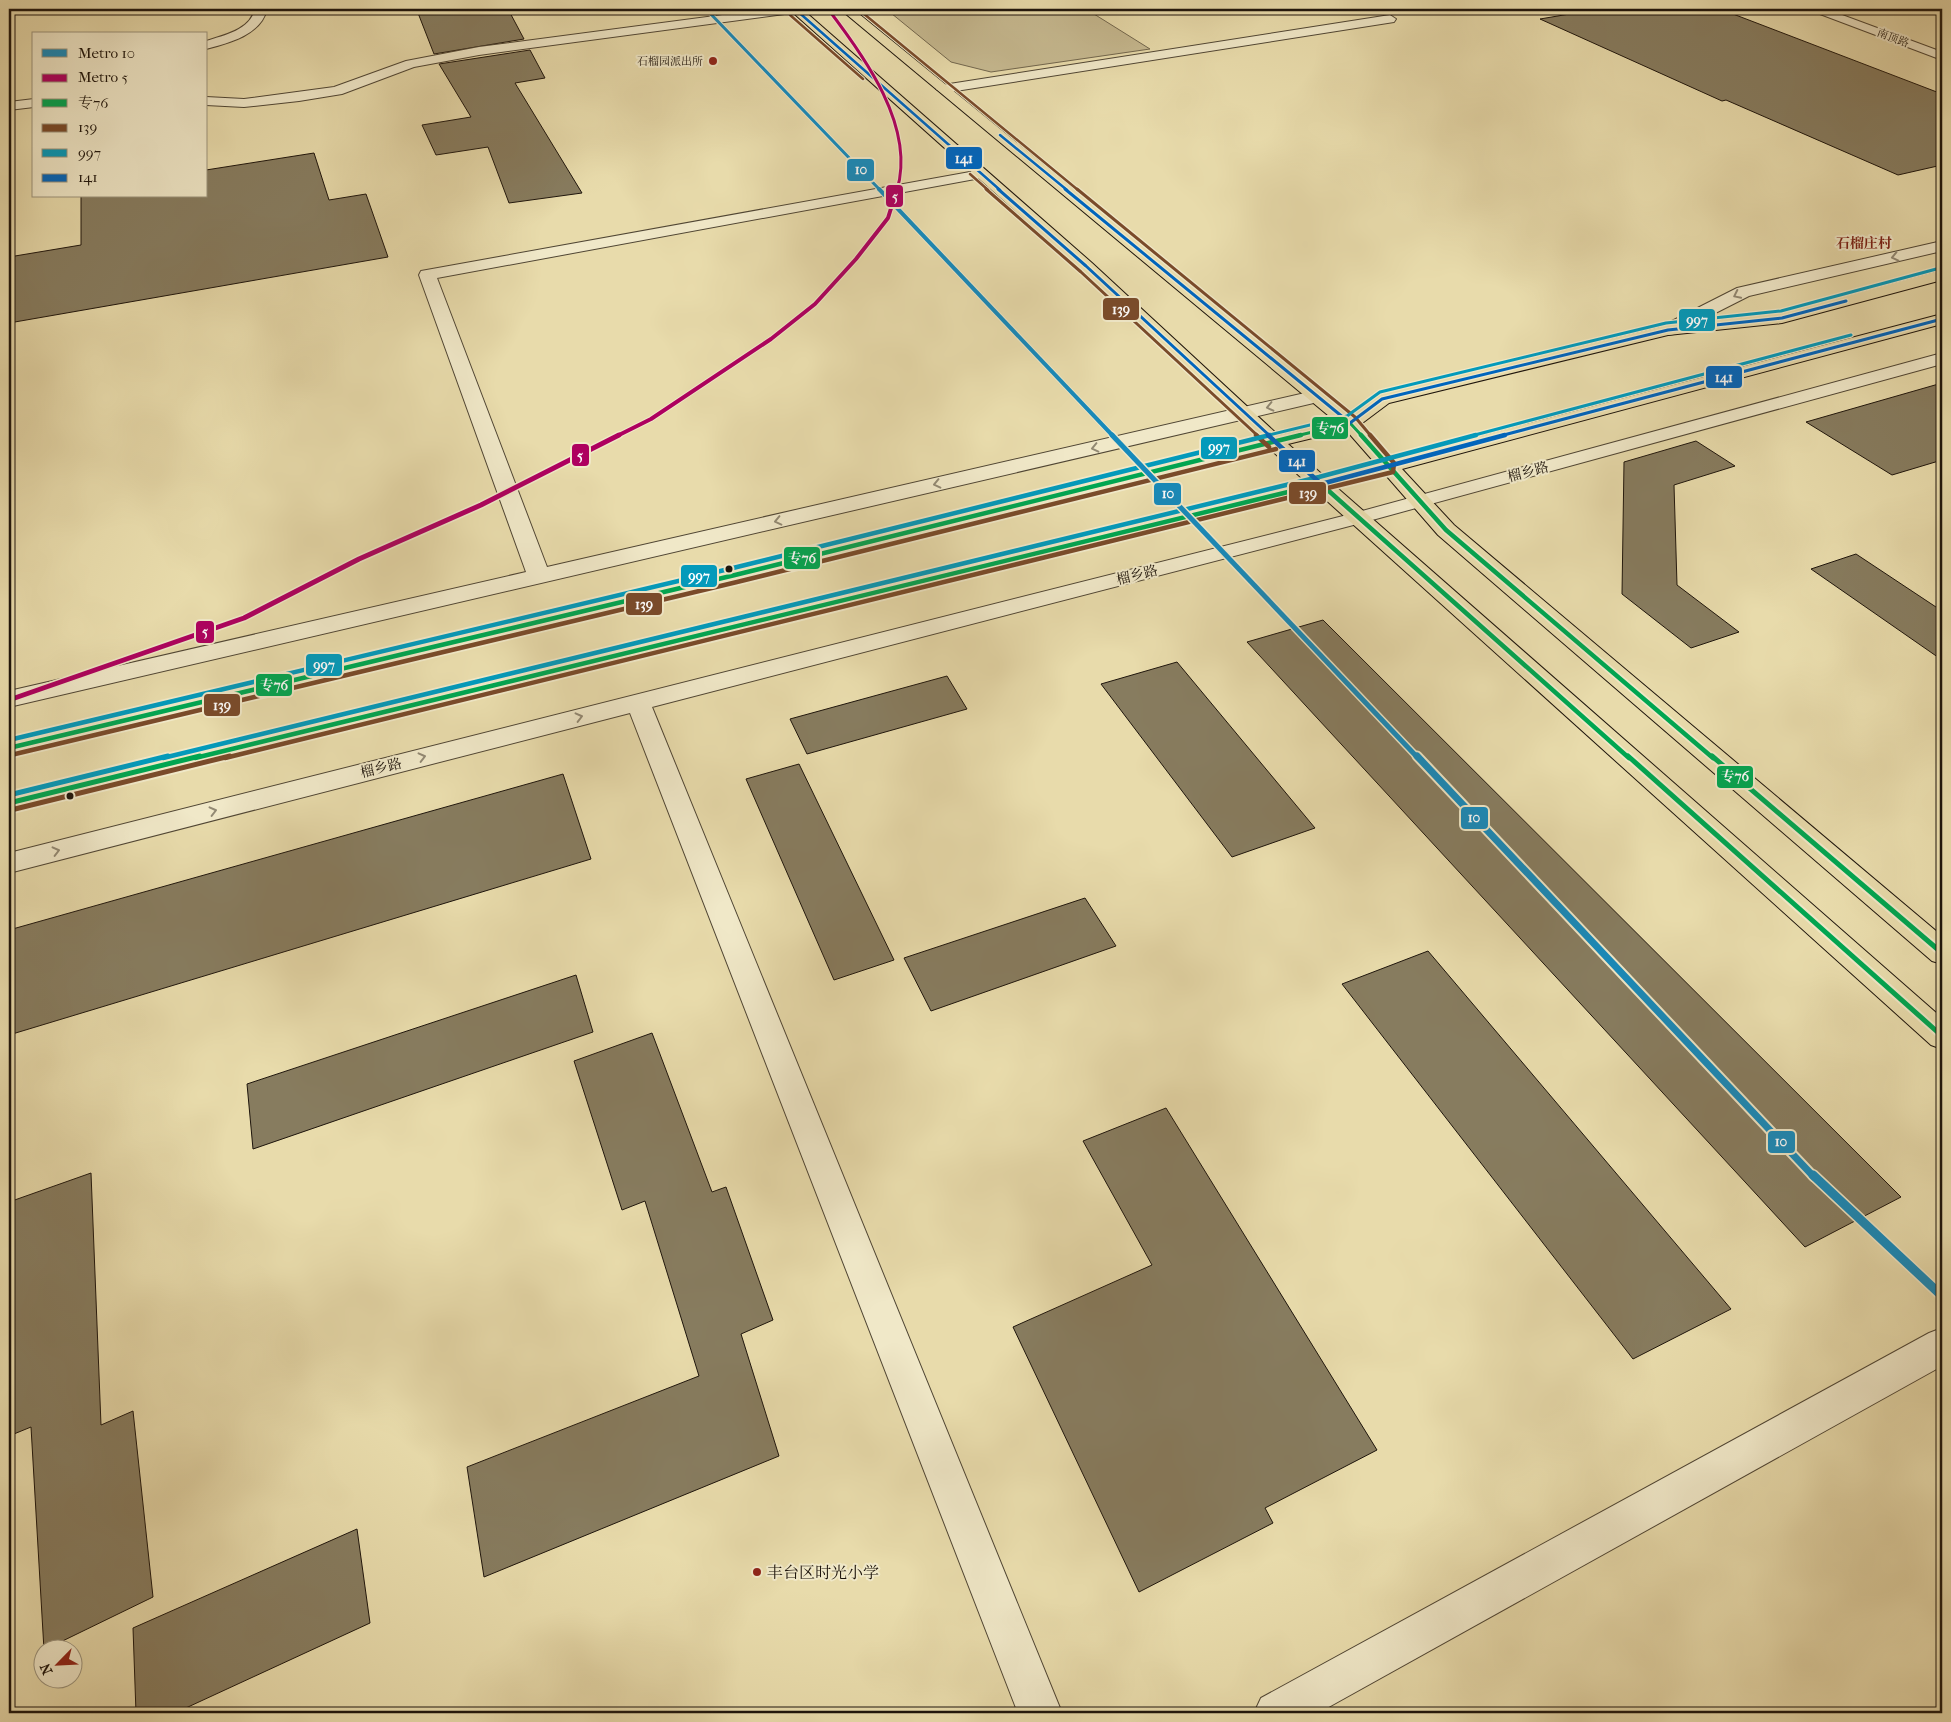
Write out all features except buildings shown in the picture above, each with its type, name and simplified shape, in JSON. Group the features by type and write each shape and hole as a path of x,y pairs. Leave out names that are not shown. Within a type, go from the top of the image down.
{"main road":[{"path":"793,9 1086,266 1358,518 1942,1036"},
{"path":"846,9 1350,423 1454,536 1942,952"},
{"path":"9,748 734,575 1350,423 1382,399 1668,330 1782,318 1942,275"},
{"path":"9,803 1321,484 1942,319"}],"street":[{"path":"208,44 248,29 260,14 260,9"},
{"path":"208,101 244,104 299,97 337,91 411,64 479,51 793,9"},
{"name":"南顶路","path":"1816,9 1942,56"},
{"name":"南顶路","path":"1842,9 1942,45"},
{"path":"943,89 1390,19"},
{"path":"9,106 32,102"},
{"path":"539,576 426,275 981,174"},
{"path":"1668,330 1743,292 1942,246"},
{"name":"榴乡路","path":"9,863 1358,518 1942,358"},
{"path":"9,699 1318,396"},
{"path":"638,702 1038,1708 1037,1713"},
{"path":"1276,1713 1942,1346"}],"shaded area":[{"path":"886,9 1086,9 1150,49 991,72 951,62"}],"metro line":[{"name":"10","path":"706,9 758,61 1828,1191 1942,1296"},
{"name":"5","path":"9,700 244,618 359,559 481,505 651,419 771,339 815,304 856,259 888,218 902,173 896,124 875,78 850,38 828,9"}],"transit line":[{"name":"141","path":"795,9 1086,266 1321,484 1942,319"},
{"name":"139","path":"11,810 1393,472 1394,463 1355,417 858,9"},
{"name":"139","path":"790,15 863,79"},
{"name":"141","path":"1000,135 1350,423 1382,399 1668,330 1782,318 1846,301"},
{"name":"139","path":"970,174 1081,272 1269,447"},
{"name":"997","path":"9,740 733,568 1347,416 1380,392 1666,323 1781,311 1940,268"},
{"name":"997","path":"9,795 1319,477 1851,335"},
{"name":"专76","path":"9,748 735,575 1350,423 1446,530 1942,953"},
{"name":"139","path":"11,755 737,582 1276,449"},
{"name":"专76","path":"9,803 1321,484 1942,1036"}],"place":[{"name":"石榴园派出所","path":"713,61"},
{"name":"丰台区时光小学","path":"757,1572"}],"district":[{"name":"石榴庄村","path":"1864,243"}]}
